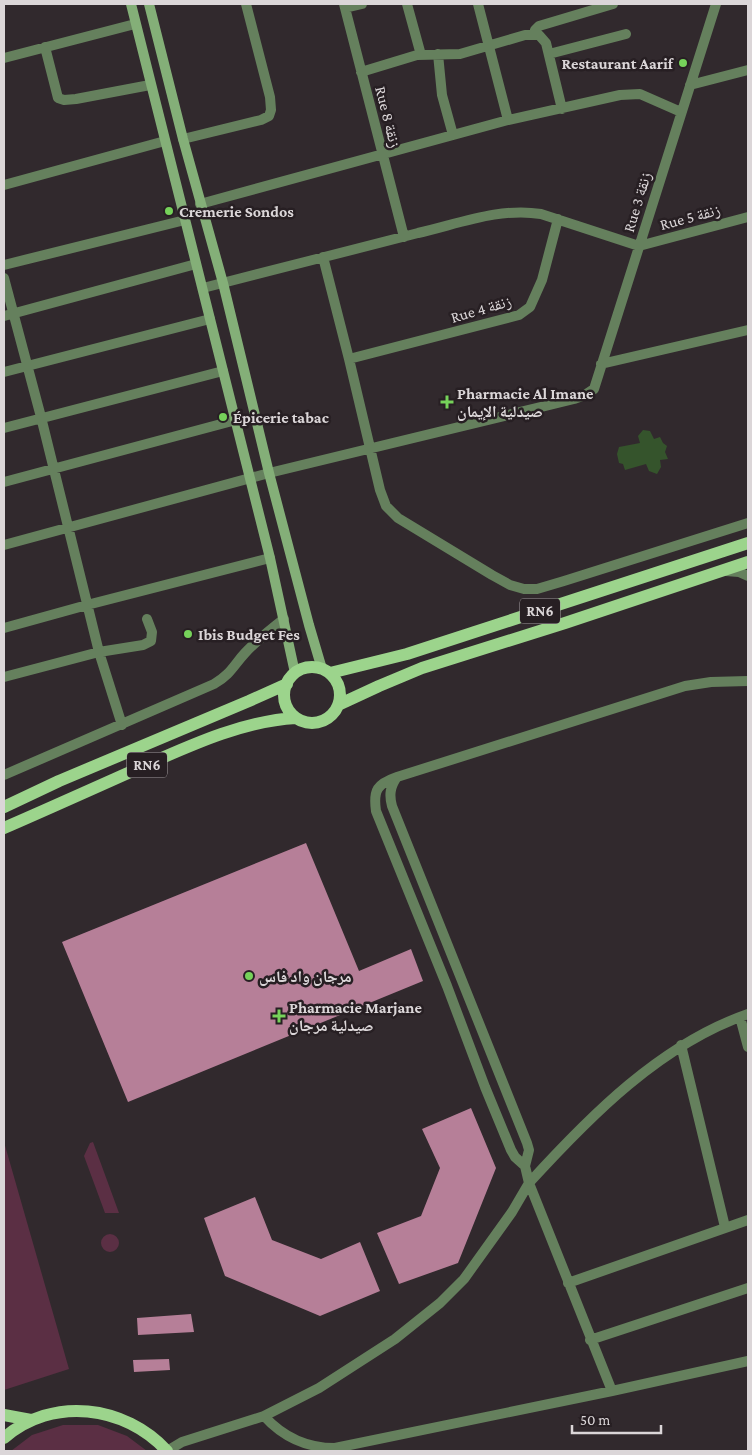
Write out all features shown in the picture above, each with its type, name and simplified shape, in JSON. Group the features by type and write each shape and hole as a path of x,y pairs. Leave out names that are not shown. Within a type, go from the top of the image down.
{"main road":[{"name":"RN6","path":"4,807 58,781 264,695 287,684 296,673 308,667 326,671 407,654 748,543"},
{"name":"RN6","path":"4,828 200,742 271,720 296,718 310,723 324,720 335,711 338,705 422,668 565,624 748,562"},
{"path":"326,671 335,678 340,691 338,705"},
{"path":"287,684 285,699 287,706 296,718"},
{"path":"4,1438 32,1420 58,1412 79,1410 98,1412 130,1422 152,1437 167,1451"},
{"path":"4,1415 32,1420"}],"street":[{"path":"131,4 161,129 236,420 296,673"},
{"path":"150,4 179,124 223,283 269,473 309,625 326,671"},
{"path":"183,139 260,120 269,116 271,110 270,97 247,4"},
{"path":"344,6 362,4"},
{"path":"407,4 421,55"},
{"path":"478,4 508,120"},
{"path":"534,34 534,30 539,26 613,4"},
{"name":"Rue 3 زنقة","path":"4,545 269,473 574,399 594,388 716,4"},
{"name":"Rue 8 زنقة","path":"344,6 404,237"},
{"path":"4,58 135,24"},
{"path":"361,72 421,55 460,54 534,34 542,38 546,43 562,109"},
{"path":"549,54 626,34"},
{"path":"45,47 58,98 64,100 76,99 150,85"},
{"path":"438,54 442,95 453,135"},
{"path":"690,85 748,70"},
{"path":"183,209 508,120 620,95 640,94 681,112"},
{"path":"161,129 179,124"},
{"path":"4,185 165,141"},
{"path":"203,288 509,212 527,212 558,219 638,246"},
{"name":"Rue 5 زنقة","path":"638,246 748,217"},
{"name":"Rue 4 زنقة","path":"349,359 519,315 530,307 542,280 558,219"},
{"path":"4,265 185,220"},
{"path":"323,257 380,490 386,506 398,518 492,575 510,585 524,589 537,589 555,584 748,523"},
{"path":"8,315 196,264"},
{"path":"4,278 8,315 41,417 99,652 122,725"},
{"path":"4,372 210,318"},
{"path":"601,364 748,330"},
{"path":"4,428 223,371"},
{"path":"4,482 236,420"},
{"path":"4,628 270,558"},
{"path":"718,572 732,571 748,576"},
{"path":"4,677 99,652 143,645 151,641 152,632 147,619"},
{"path":"4,776 224,678 262,636 284,619"},
{"path":"525,1166 515,1157 511,1150 485,1087 447,986 376,811 376,791 383,782 397,777 685,686 711,682 748,681"},
{"path":"397,777 391,790 392,806 527,1143 529,1150 525,1166 529,1183 590,1340 612,1391"},
{"path":"167,1451 182,1442 264,1416 327,1383 394,1339 440,1303 464,1279 512,1212 529,1183 578,1130 681,1045 744,1015 748,1047"},
{"path":"681,1045 726,1228"},
{"path":"568,1283 748,1220"},
{"path":"590,1340 748,1288"},
{"path":"264,1416 279,1430 299,1442 316,1447 335,1448 748,1361"}],"shaded area":[{"path":"643,430 650,431 654,439 660,437 667,446 665,452 668,459 660,460 661,467 657,474 649,471 646,464 625,470 623,464 619,463 617,454 619,447 640,443 638,436"},
{"path":"4,1142 69,1369 4,1390"},
{"path":"93,1142 119,1213 105,1213 84,1156 90,1143"},
{"path":"110,1234 118,1239 119,1243 114,1251 110,1252 102,1247 101,1243 106,1235"},
{"path":"63,1425 98,1425 127,1436 147,1451 11,1451 32,1435"}],"building":[{"name":"مرجان واد فاس","path":"306,843 359,971 411,949 423,981 128,1102 62,942"},
{"path":"471,1108 496,1168 458,1263 399,1284 377,1233 421,1216 440,1168 422,1129"},
{"path":"255,1197 272,1240 321,1259 360,1242 380,1291 320,1316 225,1276 204,1218"},
{"path":"191,1314 194,1332 138,1335 137,1318"},
{"path":"169,1359 170,1370 134,1372 133,1360"}],"place":[{"name":"Restaurant Aarif","path":"683,63"},
{"name":"Cremerie Sondos","path":"169,211"},
{"name":"Pharmacie Al Imane صيدلية الإيمان","path":"447,402"},
{"name":"Épicerie tabac","path":"223,417"},
{"name":"Ibis Budget Fes","path":"188,634"},
{"name":"مرجان واد فاس","path":"249,976"},
{"name":"Pharmacie Marjane صيدلية مرجان","path":"279,1016"}]}
